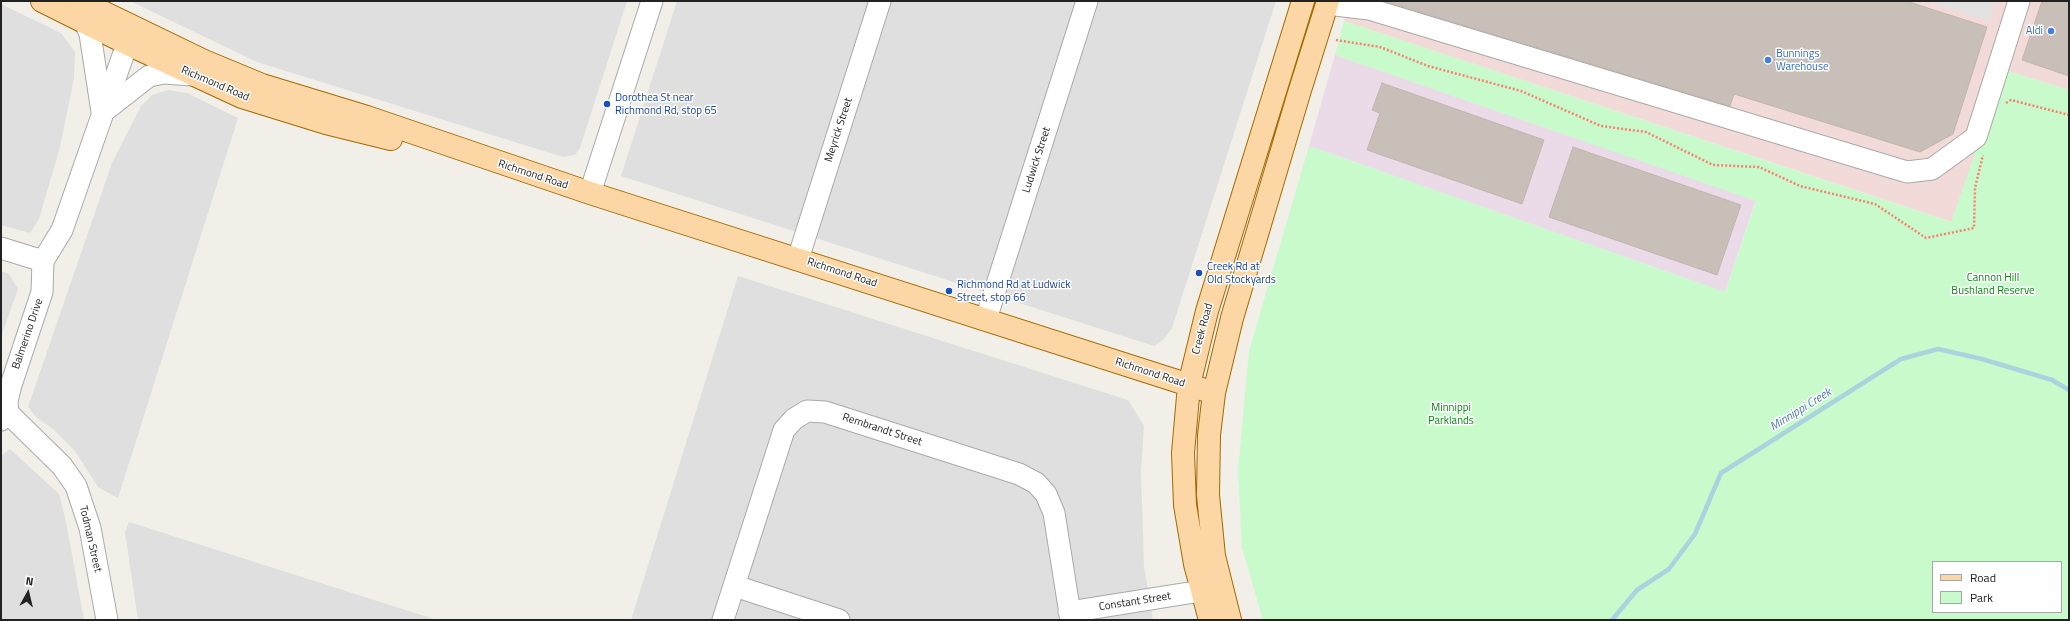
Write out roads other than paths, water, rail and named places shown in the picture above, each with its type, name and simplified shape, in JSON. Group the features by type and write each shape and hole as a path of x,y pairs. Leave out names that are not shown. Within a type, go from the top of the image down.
{"main road":[{"name":"Richmond Road","path":"42,1 85,22 130,35"},
{"name":"Richmond Road","path":"80,1 130,35 200,69 262,85 424,135 470,154 1214,393"},
{"name":"Creek Road","path":"1210,620 1201,591 1189,534 1184,479 1184,431 1189,385 1207,311 1303,1"},
{"path":"1230,620 1214,556 1208,495 1209,435 1214,393 1232,318 1297,98 1328,2"},
{"name":"Richmond Road","path":"200,69 207,68 218,76 289,103 291,108 289,112 326,123 428,148 470,154"}],"street":[{"path":"590,193 652,1"},
{"name":"Meyrick Street","path":"798,259 880,1"},
{"name":"Ludwick Street","path":"986,319 1088,1"},
{"path":"1328,2 1370,10 1907,172 1932,170 1976,137 2012,3"},
{"name":"Balmerino Drive","path":"85,22 90,34 102,113"},
{"name":"Balmerino Drive","path":"4,416 11,385 42,292 43,261 62,230 130,35"},
{"path":"102,113 149,76 200,69"},
{"path":"1,248 43,261"},
{"name":"Rembrandt Street","path":"723,620 784,430 794,419 807,412 825,412 1019,474 1036,483 1046,494 1054,514 1070,616"},
{"name":"Todman Street","path":"4,416 62,466 76,486 90,528 107,620"},
{"path":"735,586 839,620"},
{"name":"Constant Street","path":"1070,616 1201,591"}],"waterway":[{"name":"Minnippi Creek","path":"1612,620 1637,590 1669,569 1695,534 1721,473 1901,359 1938,349 1982,359 2052,380 2069,390"}],"place":[{"name":"Aldi","path":"2051,31"},
{"name":"Bunnings Warehouse","path":"1768,60"},
{"name":"Dorothea St near Richmond Rd, stop 65","path":"607,104"},
{"name":"Creek Rd at Old Stockyards","path":"1199,273"},
{"name":"Richmond Rd at Ludwick Street, stop 66","path":"949,291"}],"park label":[{"name":"Cannon Hill Bushland Reserve","path":"1993,284"},
{"name":"Minnippi Parklands","path":"1451,414"}]}
